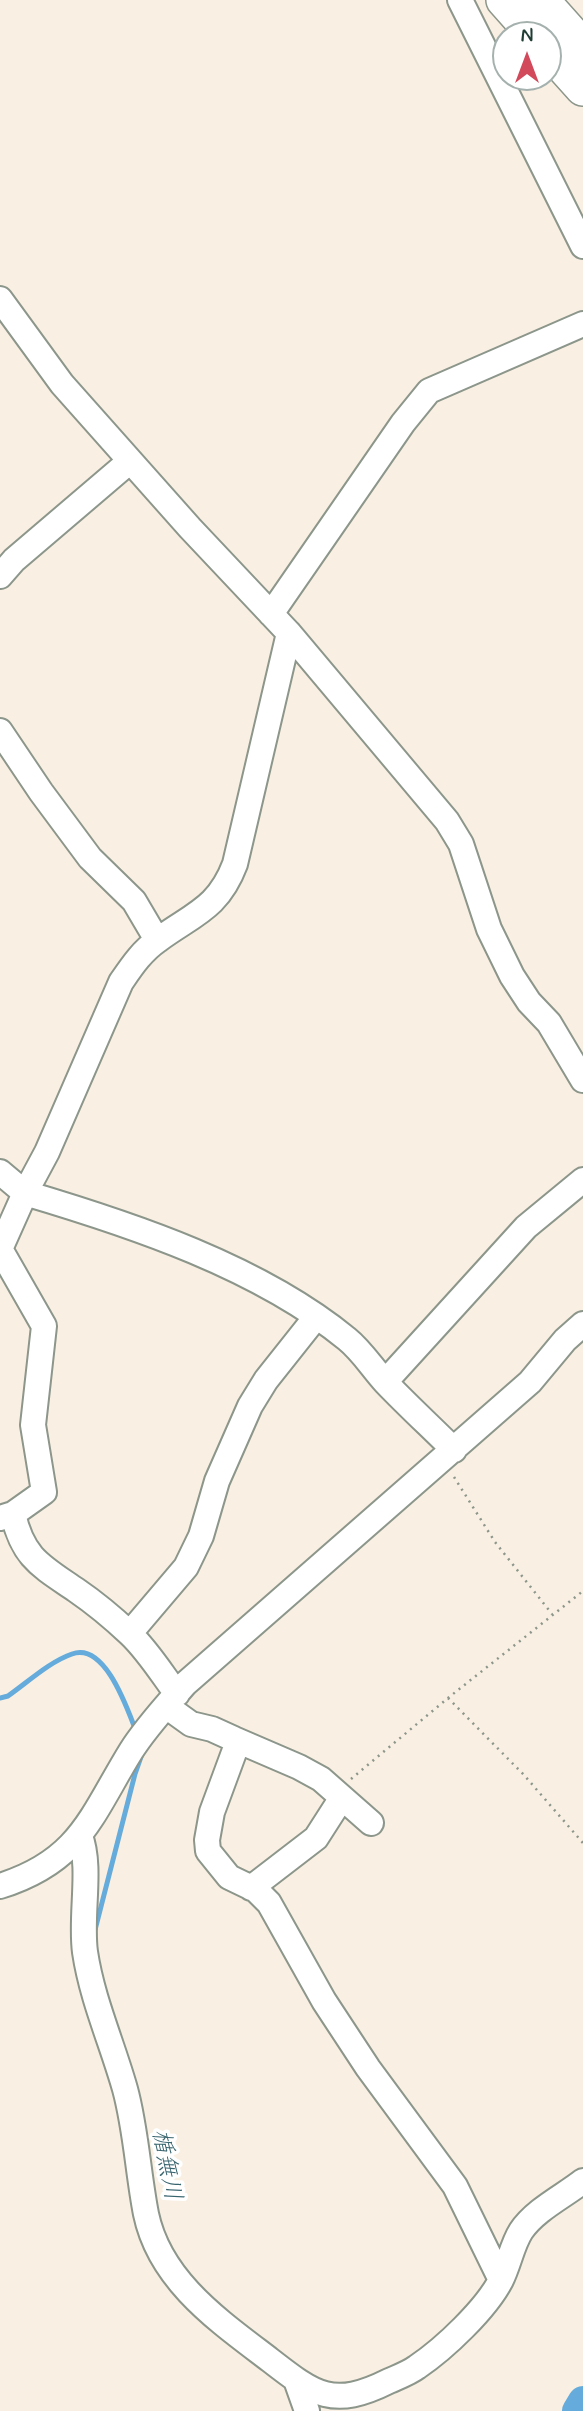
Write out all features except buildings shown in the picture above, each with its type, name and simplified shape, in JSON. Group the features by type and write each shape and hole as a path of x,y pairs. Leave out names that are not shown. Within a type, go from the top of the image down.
{"highway":[{"path":"541,0 583,47"},
{"path":"505,1 523,21"},
{"path":"562,65 583,88"}],"street":[{"path":"460,0 583,246"},
{"path":"0,299 62,384 289,633 447,821 461,844 489,929 512,976 529,1002 549,1023 583,1080"},
{"path":"271,614 403,423 429,391 583,324"},
{"path":"0,576 14,560 130,461"},
{"path":"289,633 235,864 228,883 217,898 138,957 121,982 47,1152 25,1192 0,1249 44,1326 33,1425 44,1492 6,1516 26,1549 43,1568 109,1614 130,1633 171,1700 191,1724 212,1729 321,1779 371,1823"},
{"path":"0,731 90,858 134,901 158,940"},
{"path":"0,1172 25,1192 102,1216 195,1252 296,1303 349,1341 449,1455"},
{"path":"385,1381 526,1227 583,1180"},
{"path":"130,1633 186,1567 201,1536 217,1482 250,1406 266,1380 316,1317"},
{"path":"0,1885 24,1878 80,1836 94,1817 132,1749 185,1684 530,1382 565,1340 583,1324"},
{"path":"234,1739 236,1747 212,1812 206,1840 208,1851 229,1877 251,1888 270,1903 324,2001 368,2068 455,2186 501,2280"},
{"path":"251,1888 316,1838 338,1796"},
{"path":"80,1836 85,1849 82,1931 87,1963 126,2091 146,2217 155,2242 177,2280 197,2300 296,2380 322,2393 338,2396 359,2395 417,2367 476,2315 501,2280 521,2231 583,2181"},
{"path":"296,2380 307,2411"}],"path":[{"path":"449,1455 495,1542 552,1614"},
{"path":"338,1796 448,1698 583,1591"},
{"path":"448,1698 524,1775 583,1843"}],"waterway":[{"name":"楯無川","path":"0,1698 8,1696 55,1662 72,1654 84,1653 95,1658 113,1679 136,1731"},
{"name":"楯無川","path":"95,1930 142,1754"},
{"path":"577,2411 583,2401"}]}
